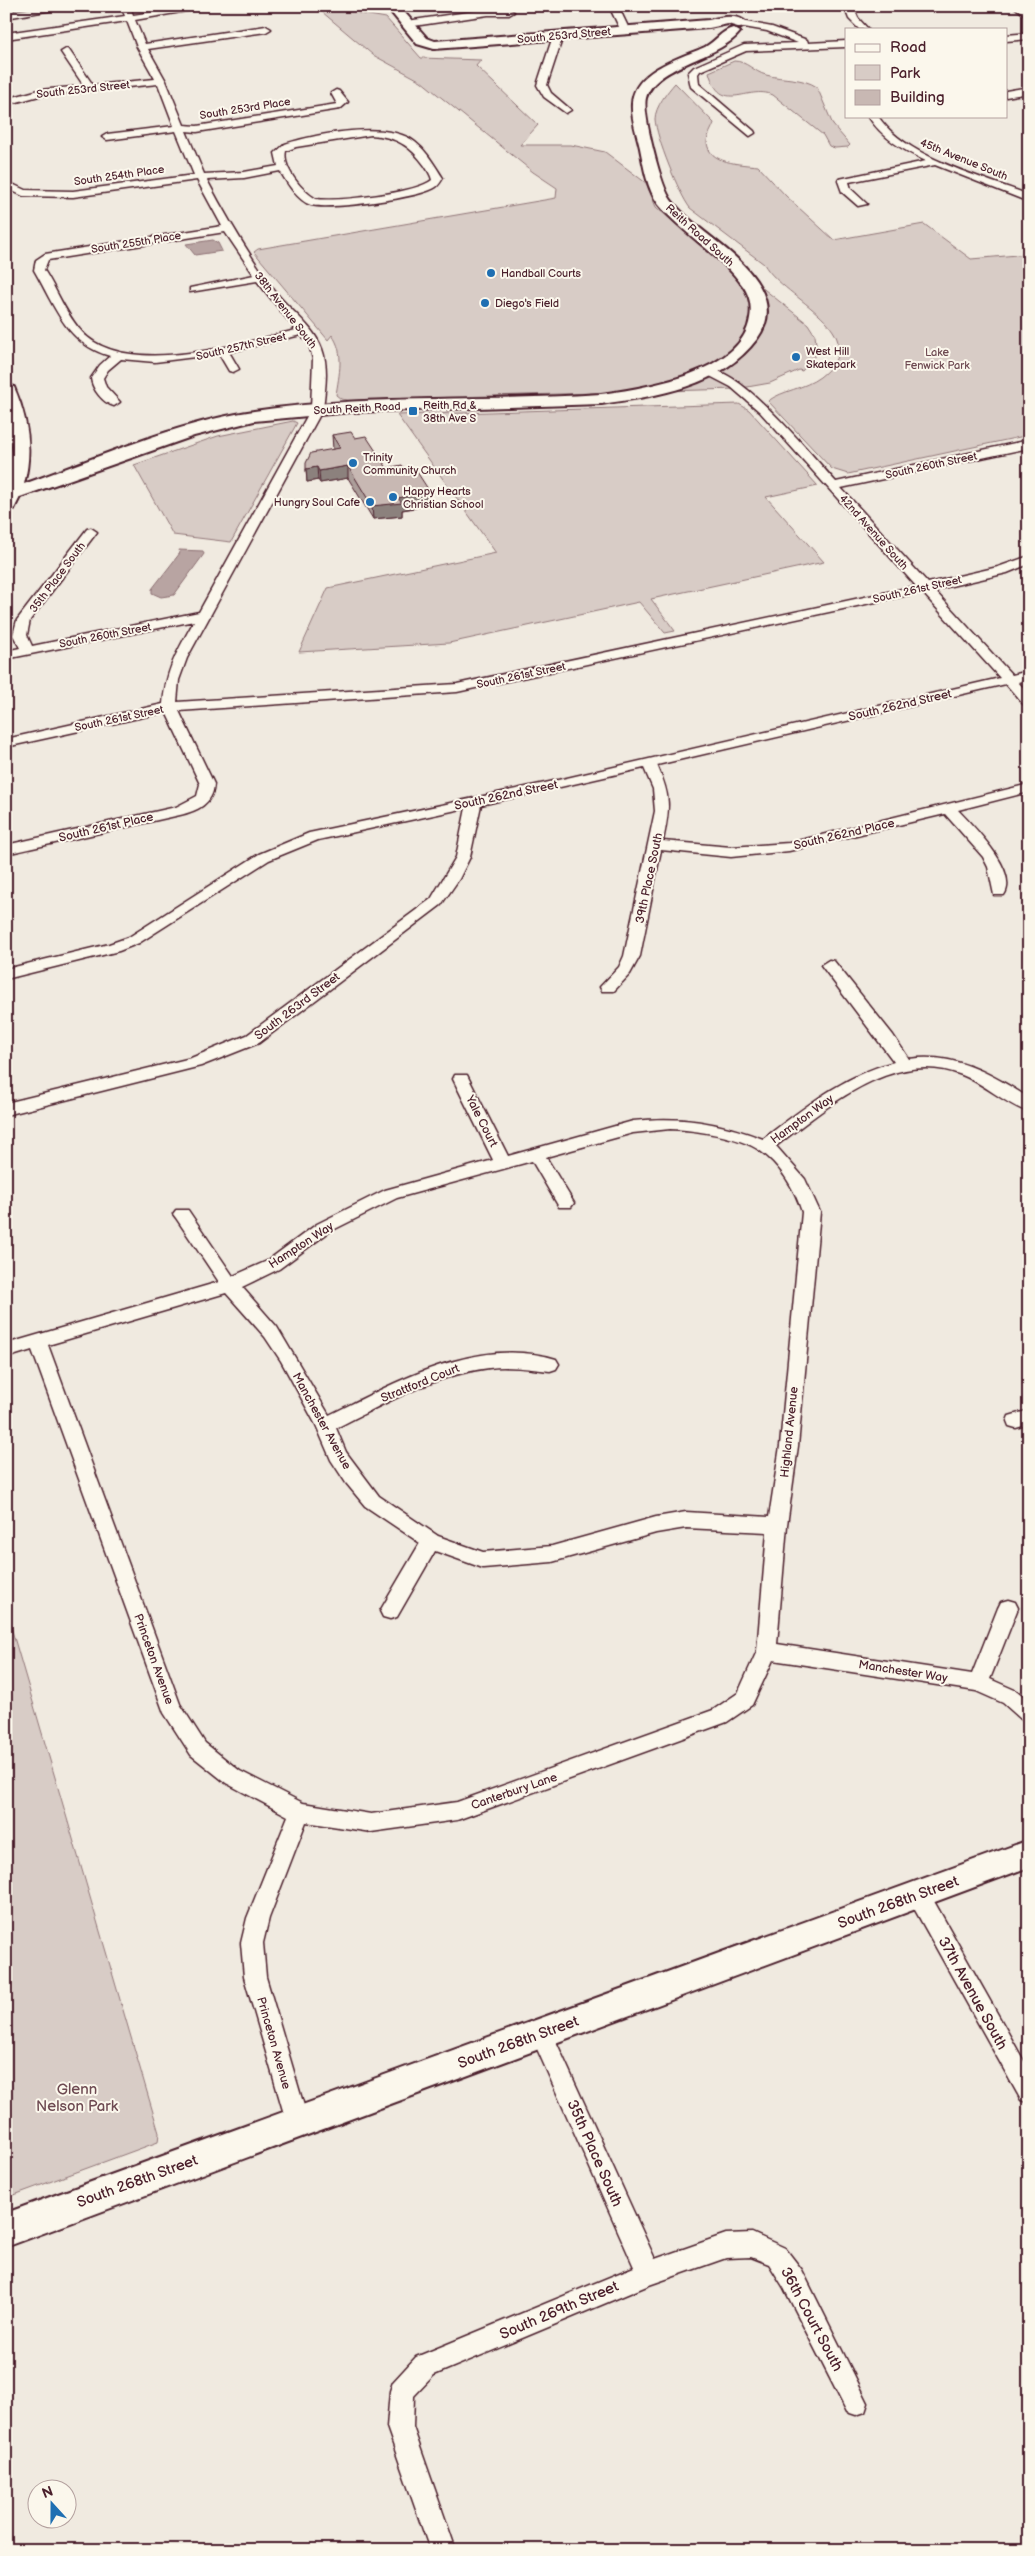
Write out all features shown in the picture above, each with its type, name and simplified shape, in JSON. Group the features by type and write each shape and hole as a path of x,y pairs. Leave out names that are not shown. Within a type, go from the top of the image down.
{"main road":[{"path":"392,6 407,24"},
{"name":"South 253rd Street","path":"407,24 425,43 434,45 730,22"},
{"name":"Reith Road South","path":"710,372 740,351 756,328 760,308 756,294 742,273 664,203 654,183 639,100 644,89 662,72 706,49 716,46 730,22"},
{"name":"South Reith Road","path":"9,500 88,467 215,424 252,416 317,410 614,398 657,390 710,372"},
{"path":"6,387 18,415 22,451 27,464 39,473 53,474 88,467"},
{"path":"9,500 22,451"},
{"name":"South 268th Street","path":"6,2230 1029,1853"}],"street":[{"path":"7,14 71,6"},
{"path":"6,36 127,12 212,6"},
{"path":"614,6 624,30"},
{"path":"848,6 854,18 863,28"},
{"path":"1016,6 1029,15"},
{"name":"38th Avenue South","path":"127,12 142,46 161,81 200,177 228,228 259,277 304,331 318,353 321,371 317,410 180,658 175,672 170,707"},
{"path":"407,24 488,12 509,12"},
{"name":"South 253rd Street","path":"730,22 778,32 801,42 819,44"},
{"path":"142,46 266,29"},
{"path":"558,36 542,85 552,101 566,110"},
{"path":"1008,38 1029,36"},
{"path":"750,133 694,85 692,78 697,69 744,48 845,44"},
{"path":"66,52 90,87"},
{"name":"South 253rd Street","path":"6,102 40,93 161,81"},
{"path":"1008,94 1029,90"},
{"name":"South 253rd Place","path":"107,137 179,128 198,129 340,106 343,102 336,93"},
{"name":"45th Avenue South","path":"874,118 881,130 894,141 937,162 1029,199"},
{"path":"358,133 393,134 410,141 438,178 435,183 422,189 338,203 314,203 307,198 282,168 280,153 284,148 358,133"},
{"path":"862,204 846,190 843,181 850,178 937,162"},
{"name":"South 254th Place","path":"6,184 23,193 74,194 282,168"},
{"name":"South 255th Place","path":"118,356 93,346 79,336 39,270 40,262 45,257 228,228"},
{"path":"194,290 259,277"},
{"name":"South 257th Street","path":"118,356 182,358 223,352 304,331"},
{"path":"223,352 233,368"},
{"path":"114,402 98,385 96,378 100,368 118,356"},
{"name":"42nd Avenue South","path":"710,372 735,385 764,410 1029,702"},
{"name":"South 260th Street","path":"832,486 1029,444"},
{"name":"35th Place South","path":"28,651 20,635 24,620 91,532"},
{"name":"South 261st Street","path":"6,743 170,707 457,688 924,588 1002,570 1029,560"},
{"name":"South 260th Street","path":"6,655 204,615"},
{"name":"South 262nd Street","path":"6,974 114,948 134,940 264,857 314,836 649,763 1029,675"},
{"name":"South 261st Place","path":"6,850 185,810 196,805 208,792 207,784 170,707"},
{"name":"39th Place South","path":"608,987 624,970 632,956 656,845 662,798 649,763"},
{"name":"South 262nd Place","path":"656,845 730,852 789,847 1029,788"},
{"name":"South 263rd Street","path":"6,1109 195,1062 253,1039 436,902 452,880 463,857 474,802"},
{"path":"948,809 995,863 999,879 999,892"},
{"path":"829,965 847,992 884,1033 904,1065"},
{"name":"Hampton Way","path":"6,1351 230,1284 273,1265 322,1228 391,1194 633,1128 667,1122 718,1128 765,1146 833,1097 859,1081 880,1071 918,1063 944,1064 963,1070 990,1081 1029,1106"},
{"name":"Yale Court","path":"461,1079 503,1163"},
{"name":"Highland Avenue","path":"720,1716 744,1699 767,1650 777,1525 789,1446 811,1212 806,1193 796,1176 765,1146"},
{"path":"537,1155 565,1203"},
{"name":"Manchester Avenue","path":"182,1214 230,1284 282,1348 325,1425 338,1455 372,1502 431,1541 483,1560 552,1554 656,1525 686,1520 777,1525"},
{"name":"Princeton Avenue","path":"38,1342 171,1707 198,1749 205,1755 233,1777 300,1812 258,1918 252,1943 255,1977 297,2123"},
{"name":"Strattford Court","path":"325,1425 415,1382 455,1368 489,1361 514,1360 550,1364"},
{"path":"390,1611 431,1541"},
{"path":"978,1683 1008,1608"},
{"name":"Manchester Way","path":"767,1650 978,1683 1010,1697 1029,1714"},
{"name":"Canterbury Lane","path":"300,1812 371,1823 457,1811 720,1716"},
{"name":"37th Avenue South","path":"918,1894 1029,2092"},
{"name":"35th Place South","path":"541,2033 649,2273"},
{"name":"36th Court South","path":"726,2246 752,2245 777,2256 793,2279 856,2403"},
{"name":"South 269th Street","path":"443,2550 400,2427 402,2391 425,2366 649,2273 726,2246"}],"green space":[{"path":"315,6 351,6 358,13 386,18 421,58 481,60 476,66 538,125 520,145 571,145 605,152 646,183 656,207 764,300 760,286 808,324 815,335 817,353 802,371 799,370 770,383 736,389 341,399 336,395 340,356 339,349 332,335 328,340 254,252 258,249 556,198 557,188 533,172 421,81 373,55"},
{"path":"734,61 739,61 766,75 799,80 817,87 833,125 850,145 848,147 835,148 829,146 823,135 773,95 754,93 728,96 720,93 714,85 709,72"},
{"name":"Lake Fenwick Park","path":"675,83 714,123 707,142 713,155 726,162 758,166 786,196 834,240 924,224 971,259 1029,254 1029,435 848,474 832,469 768,401 820,377 835,361 839,345 833,331 821,317 789,291 764,264 690,208 685,201 664,151 655,119 659,104"},
{"path":"739,404 749,410 818,486 766,497 824,562 651,599 675,631 665,633 639,602 449,643 299,652 328,588 496,553 397,415"},
{"path":"293,421 297,423 231,542 173,535 134,465 218,436"},
{"name":"Glenn Nelson Park","path":"6,1610 159,2133 158,2142 6,2198"}],"shaded area":[{"path":"213,240 218,243 222,251 195,255 186,244"},
{"path":"179,550 203,551 204,554 174,595 161,597 152,593 152,589 180,553"}],"building":[{"path":"351,432 355,438 366,436 387,468 402,465 407,474 417,472 428,489 418,491 420,494 398,498 402,503 372,506 348,466 319,471 317,467 306,469 306,463 311,453 340,448 332,435"}],"place":[{"name":"Handball Courts","path":"491,273"},
{"name":"Diego's Field","path":"485,303"},
{"name":"West Hill Skatepark","path":"796,357"},
{"name":"Reith Rd & 38th Ave S","path":"413,411"},
{"name":"Trinity Community Church","path":"353,463"},
{"name":"Happy Hearts Christian School","path":"393,497"},
{"name":"Hungry Soul Cafe","path":"370,502"}]}
